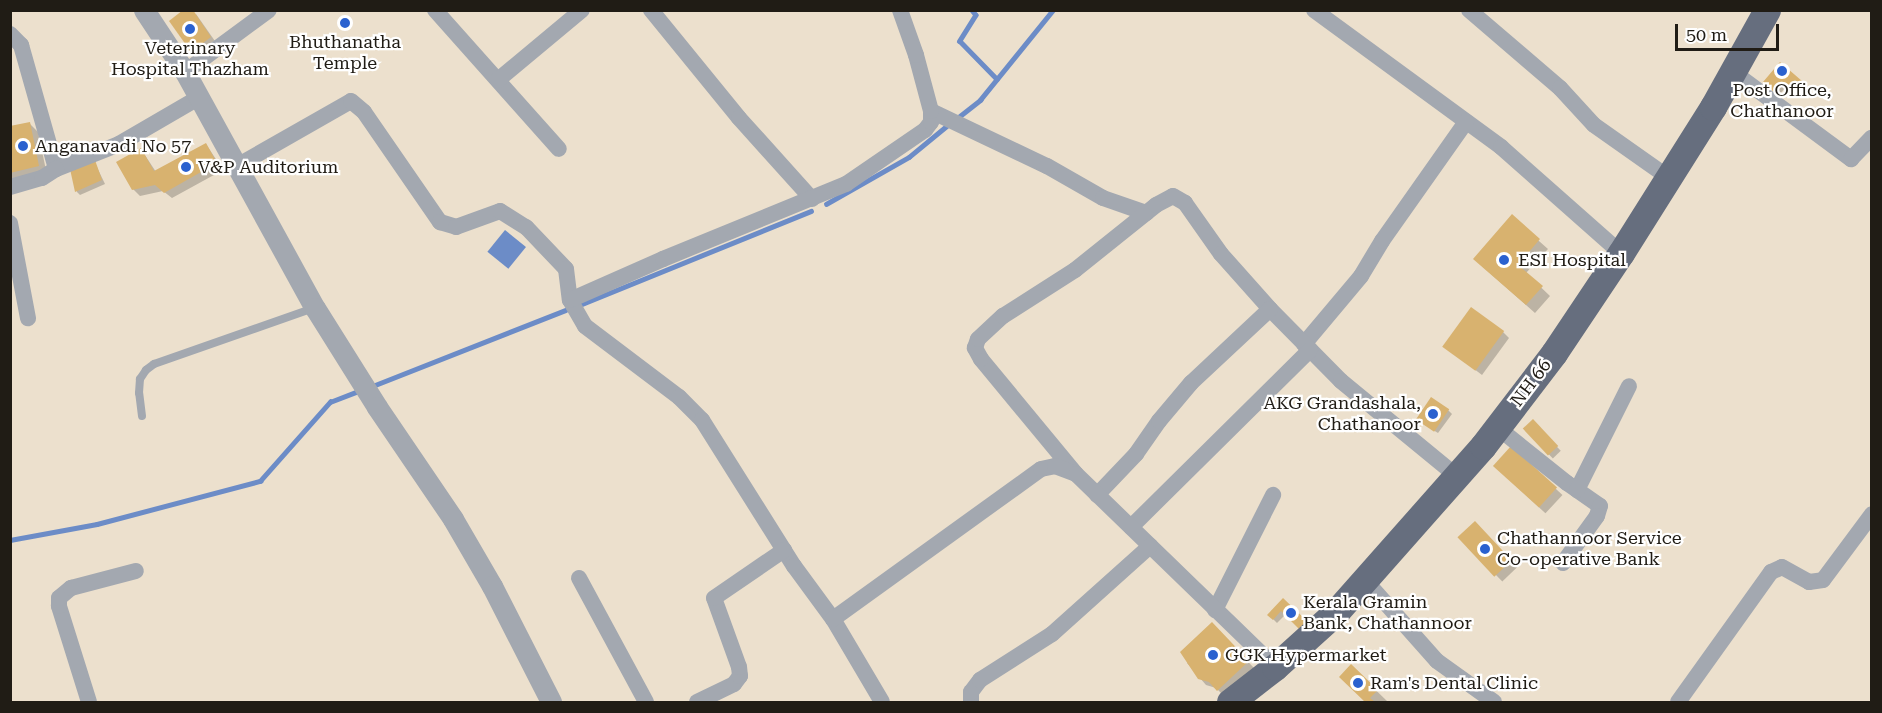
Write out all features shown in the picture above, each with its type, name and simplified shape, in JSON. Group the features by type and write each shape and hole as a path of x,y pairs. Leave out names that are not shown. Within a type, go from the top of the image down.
{"highway":[{"name":"NH 66","path":"1230,702 1275,667 1337,611 1458,477 1497,427 1554,353 1621,253 1733,72 1767,10"}],"street":[{"path":"144,10 185,72 315,308 377,407 453,519 492,586 551,702"},
{"path":"185,72 269,10"},
{"path":"435,10 559,149"},
{"path":"498,80 582,10"},
{"path":"651,10 739,118 812,198"},
{"path":"570,300 846,184 899,150 930,126 931,111 900,10"},
{"path":"1314,10 1501,147 1621,253"},
{"path":"1469,10 1560,88 1594,125 1669,178"},
{"path":"10,34 21,45 56,169"},
{"path":"1733,72 1851,159 1872,137"},
{"path":"10,187 42,178 56,169 118,144 198,98"},
{"path":"237,166 351,101 360,107 440,222 456,227 500,211 507,213 526,227 560,261 568,276 570,300 585,326 679,397 702,420 784,550 832,619 882,702"},
{"path":"931,111 1047,166 1103,198 1146,213"},
{"path":"1131,527 1307,347 1361,276 1382,241 1466,122"},
{"path":"1275,667 1076,474 1009,394 975,348 985,330 1075,270 1166,198 1179,197 1221,254 1307,347 1341,381 1458,477"},
{"path":"10,224 28,318"},
{"path":"1097,495 1136,454 1159,421 1191,383 1270,309"},
{"path":"1577,490 1629,386"},
{"path":"1497,427 1600,506 1600,510 1563,562"},
{"path":"832,619 1041,469 1059,466 1076,474"},
{"path":"1215,610 1273,495"},
{"path":"1678,702 1771,572 1782,567 1809,582 1823,580 1872,514"},
{"path":"971,702 971,692 975,685 1052,634 1150,546"},
{"path":"697,702 734,684 740,676 740,667 714,598 784,550"},
{"path":"89,702 59,606 59,598 71,588 136,571"},
{"path":"579,578 646,702"},
{"path":"1365,580 1437,661 1494,702"}],"lane":[{"path":"142,416 139,393 141,379 146,370 154,364 315,308"}],"water":[{"path":"505,230 526,247 508,269 487,252"}],"building":[{"name":"Veterinary Hospital Thazham","path":"183,10 193,10 211,37 191,52 169,21"},
{"name":"Post Office, Chathanoor","path":"1780,62 1802,81 1790,94 1781,84 1774,92 1763,82"},
{"name":"Anganavadi No 57","path":"30,122 39,166 10,173 10,126"},
{"name":"V&P Auditorium","path":"206,143 217,163 164,193 155,185 132,190 116,162 141,148 154,171"},
{"path":"95,160 102,180 75,192 70,169"},
{"path":"1512,214 1540,239 1518,265 1543,286 1526,305 1473,259"},
{"path":"1471,307 1504,331 1475,371 1442,347"},
{"name":"AKG Grandashala, Chathanoor","path":"1431,397 1449,409 1434,432 1416,419"},
{"path":"1533,419 1558,446 1548,456 1523,429"},
{"path":"1511,446 1557,487 1539,508 1493,466"},
{"name":"Chathannoor Service Co-operative Bank","path":"1475,521 1512,560 1494,577 1457,537"},
{"name":"Kerala Gramin Bank, Chathannoor","path":"1283,598 1307,621 1299,629 1281,611 1273,620 1267,615"},
{"name":"GGK Hypermarket","path":"1212,622 1249,661 1217,691 1209,682 1198,679 1180,652"},
{"name":"Ram's Dental Clinic","path":"1351,664 1378,690 1370,698 1375,702 1365,702 1339,677"}],"waterway":[{"path":"972,10 976,15 960,41 997,79"},
{"path":"956,119 980,100 1053,10"},
{"path":"826,204 909,157 949,124"},
{"path":"582,304 811,211"},
{"path":"370,387 565,310"},
{"path":"10,540 97,524 260,481 330,402 359,391"}],"place":[{"name":"Bhuthanatha Temple","path":"345,23"},
{"name":"Veterinary Hospital Thazham","path":"190,29"},
{"name":"Post Office, Chathanoor","path":"1782,71"},
{"name":"Anganavadi No 57","path":"23,146"},
{"name":"V&P Auditorium","path":"186,167"},
{"name":"ESI Hospital","path":"1504,260"},
{"name":"AKG Grandashala, Chathanoor","path":"1433,414"},
{"name":"Chathannoor Service Co-operative Bank","path":"1485,549"},
{"name":"Kerala Gramin Bank, Chathannoor","path":"1291,613"},
{"name":"GGK Hypermarket","path":"1213,655"},
{"name":"Ram's Dental Clinic","path":"1358,683"}]}
